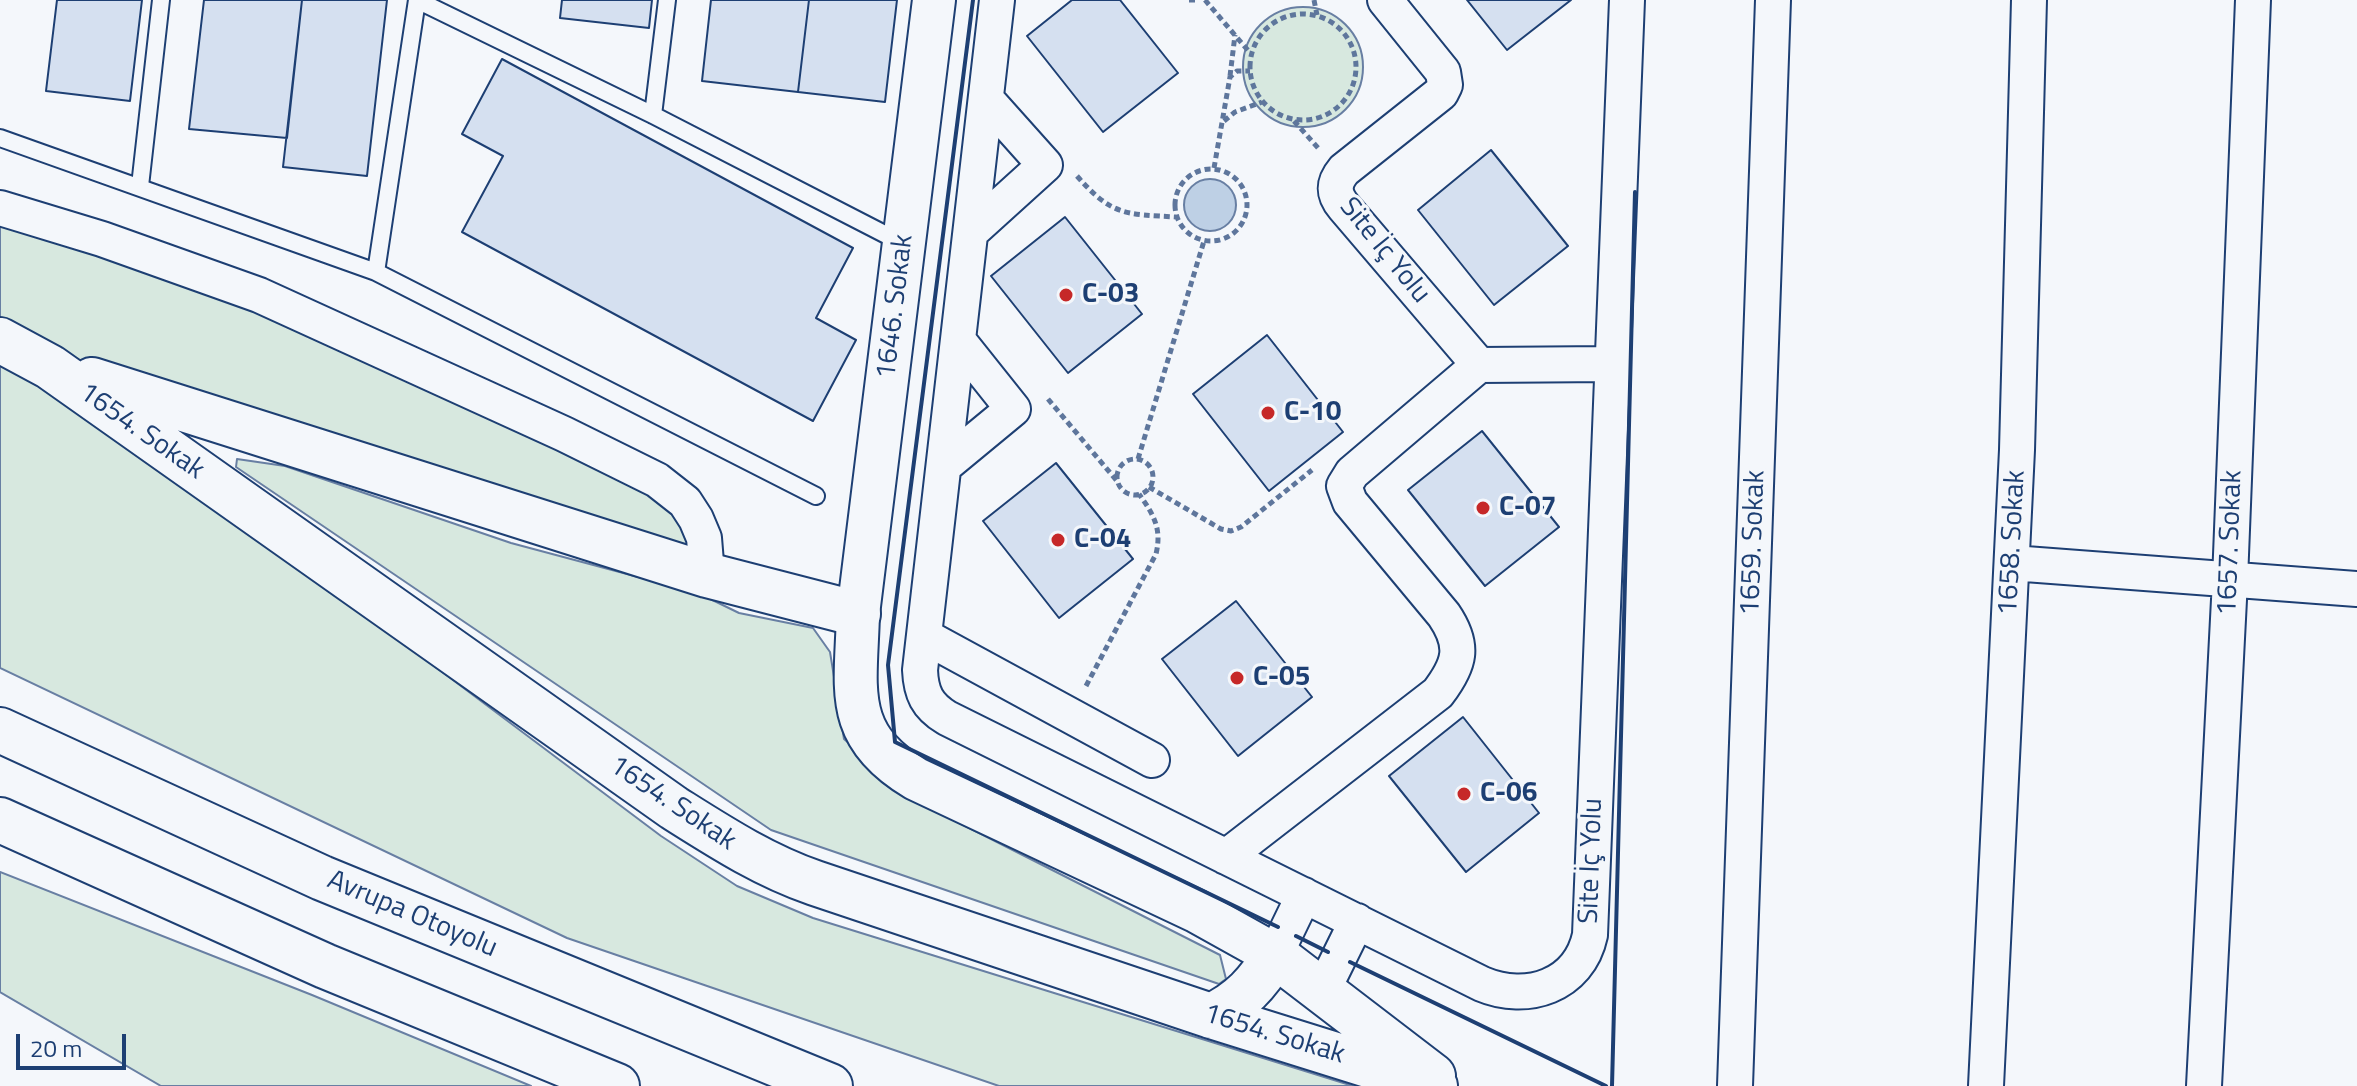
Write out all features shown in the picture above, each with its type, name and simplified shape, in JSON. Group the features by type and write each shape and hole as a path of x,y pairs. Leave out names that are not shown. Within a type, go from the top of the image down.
{"main road":[{"name":"1654. Sokak","path":"0,340 50,367 674,808 743,852 781,871 1211,1016 1435,1086"},
{"path":"50,367 707,575 858,614"},
{"name":"Avrupa Otoyolu","path":"0,730 322,878 830,1086"},
{"path":"0,820 325,966 617,1086"},
{"path":"1211,1016 1232,1006 1247,993 1275,955 1445,1086"}],"street":[{"name":"1646. Sokak","path":"934,0 858,614 858,703 866,732 885,758 916,779 1196,911 1275,955"},
{"name":"Site İç Yolu","path":"1385,0 1443,72 1445,85 1441,93 1344,170 1335,185 1335,193 1479,365"},
{"name":"Site İç Yolu","path":"998,1 924,636 921,683 925,699 934,710 1482,984 1523,993 1542,990 1560,982 1580,961 1587,947 1627,0"},
{"name":"1659. Sokak","path":"1735,1086 1773,0"},
{"name":"1658. Sokak","path":"1986,1086 2012,563 2029,0"},
{"name":"1657. Sokak","path":"2204,1086 2230,580 2253,0"},
{"path":"971,232 1045,165 986,99"},
{"path":"0,208 102,239 259,295 564,434 657,480 685,502 696,519 704,538 707,575"},
{"path":"944,466 1013,409 958,340"},
{"path":"1226,857 1438,693 1454,669 1459,646 1450,624 1350,502 1344,486 1352,473 1479,365 1610,364"},
{"path":"2012,563 2357,589"},
{"path":"924,636 1152,760"},
{"path":"1275,955 1304,895"},
{"path":"1323,990 1357,921"}],"lane":[{"path":"140,186 161,0"},
{"path":"376,272 417,0 653,115 904,243"},
{"path":"653,115 667,0"},
{"path":"0,138 376,272 816,496"}],"path":[{"path":"1189,0 1198,0"},
{"path":"1205,0 1251,54"},
{"path":"1314,0 1317,15"},
{"path":"1300,13 1317,15 1345,33 1354,49 1357,67 1354,86 1344,101 1330,113 1313,120 1294,120 1276,113 1262,102 1253,87 1251,54 1269,26 1284,17 1300,13"},
{"path":"1214,168 1235,35"},
{"path":"1230,77 1237,71 1250,71"},
{"path":"1223,122 1235,112 1262,102"},
{"path":"1045,165 1057,155 1096,198 1113,209 1137,215 1176,217"},
{"path":"1214,168 1235,178 1246,197 1247,209 1244,220 1229,236 1217,241 1204,241 1192,237 1183,228 1176,217 1174,205 1183,181 1203,169 1214,168"},
{"path":"1138,459 1204,241"},
{"path":"1039,388 1119,486 1128,494 1139,494 1149,487 1153,476 1148,464 1138,459 1121,464 1117,481"},
{"path":"1149,487 1221,529 1231,531 1241,527 1333,453 1352,473"},
{"path":"1069,716 1156,554 1158,525 1139,494"}],"shaded area":[{"path":"1303,7 1326,11 1346,24 1359,44 1363,67 1359,90 1346,110 1326,123 1303,127 1280,123 1260,110 1247,90 1243,67 1247,44 1260,24 1280,11"},
{"path":"0,208 102,239 659,482 707,575 0,340"},
{"path":"0,364 51,391 217,503 661,836 737,886 813,918 1353,1086 999,1086 567,938 0,668"},
{"path":"237,459 285,466 511,543 698,593 739,613 813,628 830,652 844,739 914,800 1220,955 1226,979 1219,984 771,830 236,467"},
{"path":"0,872 312,995 531,1086 161,1086 0,992"}],"water":[{"path":"1210,179 1228,187 1236,205 1228,223 1210,231 1192,223 1184,205 1192,187"}],"building":[{"path":"57,0 142,0 130,101 46,91"},
{"path":"204,0 302,0 287,138 189,129"},
{"path":"302,0 387,0 367,176 283,167"},
{"path":"562,0 652,0 649,28 560,18"},
{"path":"711,0 809,0 798,92 702,81"},
{"path":"809,0 897,0 885,102 798,92"},
{"path":"1072,0 1120,0 1178,73 1103,132 1027,36"},
{"path":"1467,0 1571,0 1507,50"},
{"path":"502,59 853,248 816,318 856,340 813,421 462,232 503,156 462,134"},
{"path":"1491,150 1568,246 1494,305 1418,210"},
{"name":"C-03","path":"1065,217 1142,314 1068,373 991,276"},
{"name":"C-10","path":"1267,335 1343,432 1269,491 1193,394"},
{"name":"C-07","path":"1482,431 1559,527 1485,586 1408,490"},
{"name":"C-04","path":"1056,463 1133,559 1059,618 983,521"},
{"name":"C-05","path":"1236,601 1312,697 1238,756 1162,659"},
{"name":"C-06","path":"1463,717 1539,813 1466,872 1389,776"}],"wall":[{"path":"973,0 888,665 895,742 1278,927"},
{"path":"1612,1086 1635,192"},
{"path":"1296,936 1328,952"},
{"path":"1350,962 1606,1086"}],"place":[{"name":"C-03","path":"1066,295"},
{"name":"C-10","path":"1268,413"},
{"name":"C-07","path":"1483,508"},
{"name":"C-04","path":"1058,540"},
{"name":"C-05","path":"1237,678"},
{"name":"C-06","path":"1464,794"}]}
